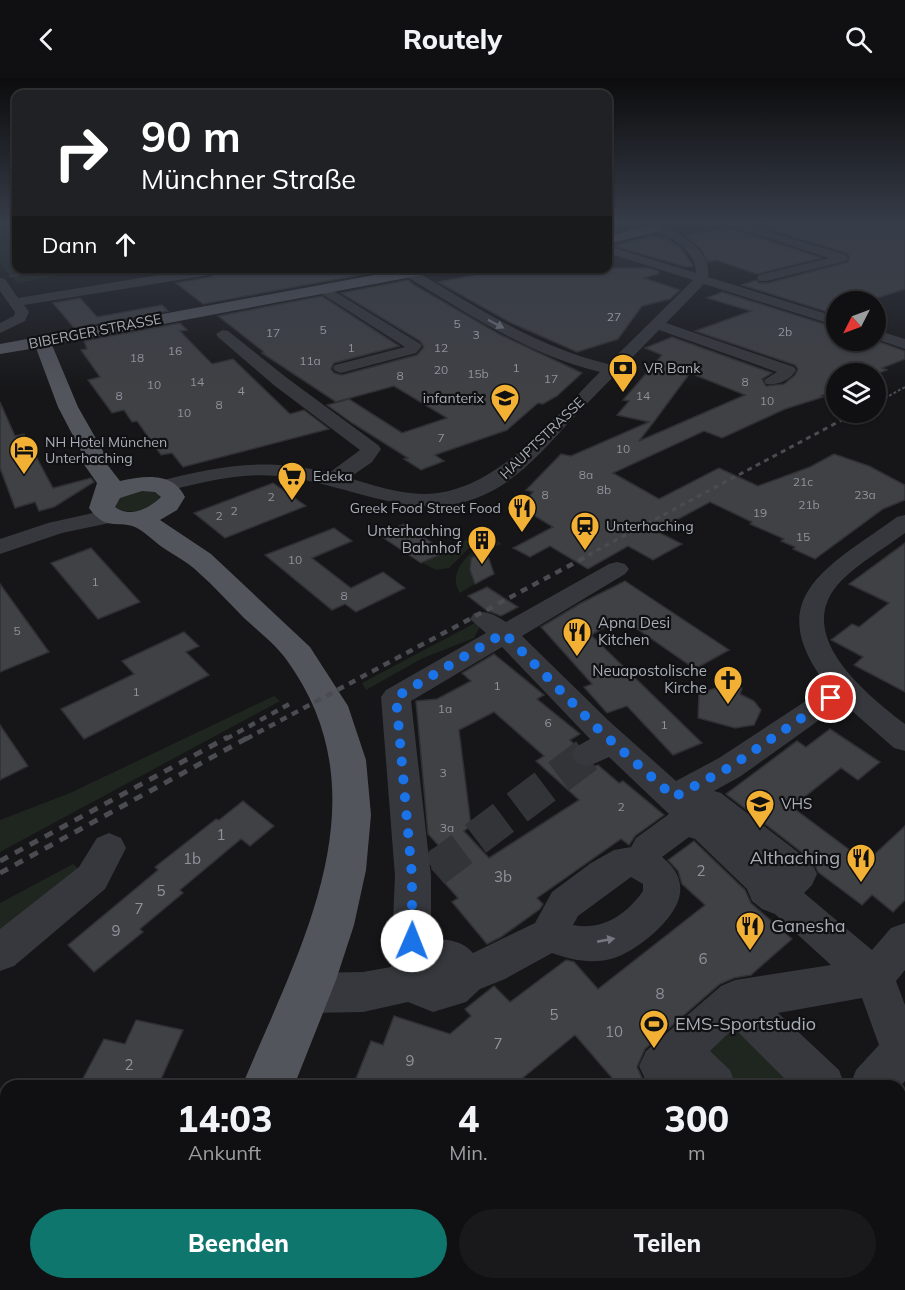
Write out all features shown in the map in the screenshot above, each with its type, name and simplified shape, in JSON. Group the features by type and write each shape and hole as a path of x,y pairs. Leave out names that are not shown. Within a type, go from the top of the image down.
{"main road":[{"name":"BIBERGER STRASSE","path":"0,349 372,280"},
{"path":"42,341 68,408 92,451 95,463 109,483 114,509"},
{"path":"92,451 126,478 160,494 169,518 186,536 194,554"},
{"path":"114,509 121,488 160,494"},
{"path":"114,509 160,494"},
{"path":"114,509 152,525 172,541 194,554 298,653 327,698 338,721 348,757 352,830 344,884 328,944 271,1080"}],"street":[{"path":"16,302 156,280"},
{"path":"421,280 486,319 555,354 571,360 613,369"},
{"name":"HAUPTSTRASSE","path":"160,494 225,473 251,469 278,470 384,497 415,501 450,498 482,489 513,469 699,280"},
{"path":"702,280 826,319"},
{"path":"0,282 16,302 22,316 0,328"},
{"path":"324,288 414,346 411,350 341,368"},
{"path":"656,325 681,331 788,370 786,374 772,380"},
{"path":"214,334 281,382 368,453 332,482"},
{"path":"886,337 905,344"},
{"path":"0,547 114,509"},
{"path":"905,522 822,585 814,600 811,613 813,639 827,668 850,694 905,740"},
{"path":"410,973 423,873 396,697 500,622 595,585"},
{"path":"500,622 599,748 708,824 799,874 778,894 874,977 904,1053 878,1080"},
{"path":"648,848 708,824 730,767 831,698"},
{"path":"0,953 92,878 109,848"},
{"path":"410,973 433,992 452,988 466,975 491,966 549,935"},
{"path":"705,1080 670,1058 729,1002 874,977 905,941"},
{"path":"309,993 363,992 410,973"},
{"path":"729,1002 816,1080"}],"shaded area":[{"path":"14,280 36,280 17,283"},
{"path":"131,490 153,490 160,496 153,506 139,511 124,511 112,507 114,499"},
{"path":"472,537 478,539 449,568 436,570 423,563 449,549 454,552 460,551 462,549 456,545"},
{"path":"492,538 502,544 486,550 479,556 470,570 476,583 460,593 456,584 459,568 470,554"},
{"path":"475,623 480,626 474,638 421,659 366,690 362,683"},
{"path":"274,696 280,701 0,852 0,820 70,793"},
{"path":"73,864 81,871 0,935 0,903"},
{"path":"742,1020 803,1080 721,1080 701,1059"}],"building":[{"path":"195,280 335,280 203,304 176,283"},
{"path":"408,280 499,334 582,373 557,396 543,404 538,403 507,430 435,455 444,461 421,470 404,459 408,458 327,405 349,399 402,433 447,418 394,386 336,402 262,353 264,352 218,316 322,296 399,346 334,363 331,369 334,373 342,375 417,355 424,347 420,341 341,293"},
{"path":"451,280 649,280 680,290 670,299 642,306 618,339 577,352 509,322 438,282"},
{"path":"756,280 759,283 781,280 905,280 905,289 886,295 886,291 826,291 826,312 742,285"},
{"path":"722,292 826,325 826,351 886,351 886,344 905,351 905,359 886,366 886,363 826,363 826,394 821,396 823,397 785,409 722,438 704,431 613,473 659,499 719,468 758,486 810,467 834,454 869,466 905,485 905,500 883,509 815,559 781,541 784,539 710,502 656,531 682,544 653,560 628,546 588,569 550,546 530,557 513,548 553,527 520,507 533,492 526,490 561,454 571,456 649,422 617,415 629,401 623,400 662,355 645,348 672,337 772,373 762,379 766,386 784,384 795,375 798,369 795,365 695,331 751,311 707,298","holes":["690,373 745,395 639,441"]},
{"path":"80,298 97,317 162,305 168,311 74,328 53,303"},
{"path":"180,323 187,330 180,331 212,364 233,359 290,414 304,410 329,429 183,467 172,453 161,455 137,421 132,422 124,410 112,413 88,380 100,377 81,350 87,349 84,341"},
{"name":"NH Hotel München Unterhaching","path":"0,402 15,436 24,434 53,488 91,478 94,482 54,507 39,511 35,502 15,508 0,468"},
{"path":"273,483 306,506 225,538 194,513"},
{"path":"404,524 446,552 421,563 379,535"},
{"path":"334,528 352,541 312,558 351,588 383,572 405,588 356,612 345,604 332,610 265,555"},
{"path":"905,543 905,692 854,665 863,657 831,640 852,624 859,627 889,603 849,584"},
{"path":"91,548 140,602 98,619 51,563"},
{"path":"486,550 494,574 475,584 470,570 471,558"},
{"path":"625,581 729,650 695,669 630,624 616,621 591,635 702,743 673,755 627,706 607,713 584,687 592,684 541,627 581,603"},
{"path":"0,584 49,652 0,672"},
{"path":"487,587 518,607 501,616 486,610 468,596"},
{"path":"184,632 199,646 186,652 209,675 84,739 61,709 134,674 122,661"},
{"path":"494,654 544,695 537,699 580,734 570,740 575,745 569,754 574,764 586,769 598,765 619,783 623,781 664,815 635,836 629,845 621,839 537,898 543,904 540,909 501,937 487,944 452,902 458,898 432,869 430,851 439,846 428,834 416,701 437,699 471,681 462,673","holes":["494,712 544,756 536,761 579,800 489,858 464,831 471,826 459,730"]},
{"name":"Neuapostolische Kirche","path":"726,685 742,688 740,694 754,701 761,710 754,725 735,728 698,718 699,693"},
{"path":"0,725 28,766 0,780"},
{"path":"830,729 880,762 858,780 841,768 792,807 866,862 905,826 905,900 893,912 872,895 862,905 818,872 813,861 726,794 797,741 806,747"},
{"path":"243,801 274,826 250,846 241,839 180,890 183,893 140,929 143,932 94,972 68,945 158,870 155,867 216,819 219,820"},
{"path":"694,841 745,890 751,903 792,939 751,975 734,978 720,984 645,1049 637,1067 643,1080 614,1080 575,1035 520,1080 355,1080 371,1041 383,1045 394,1016 450,1034 471,1016 465,1009 494,986 510,1002 566,960 574,962 598,989 705,905 682,884 678,871 668,860"},
{"path":"136,1020 183,1030 161,1080 82,1080 104,1039 125,1044"}],"tunnel":[{"path":"434,870 587,755"}],"railway":[{"path":"886,397 905,387"},
{"path":"588,555 836,423"},
{"path":"246,739 591,554"},
{"path":"226,739 293,702"},
{"path":"0,861 228,737"},
{"path":"0,873 249,737"}],"place":[{"name":"VR Bank","path":"623,394"},
{"name":"infanterix","path":"505,424"},
{"name":"NH Hotel München Unterhaching","path":"24,476"},
{"name":"Edeka","path":"292,502"},
{"name":"Greek Food Street Food","path":"522,534"},
{"name":"Unterhaching","path":"585,552"},
{"name":"Unterhaching Bahnhof","path":"482,566"},
{"name":"Apna Desi Kitchen","path":"577,658"},
{"name":"Neuapostolische Kirche","path":"728,706"},
{"name":"VHS","path":"760,830"},
{"name":"Althaching","path":"861,884"},
{"name":"Ganesha","path":"750,952"},
{"name":"EMS-Sportstudio","path":"654,1050"}],"route":[{"path":"412,941 412,876 396,697 504,633 598,729 674,797 730,767 831,698"}]}
